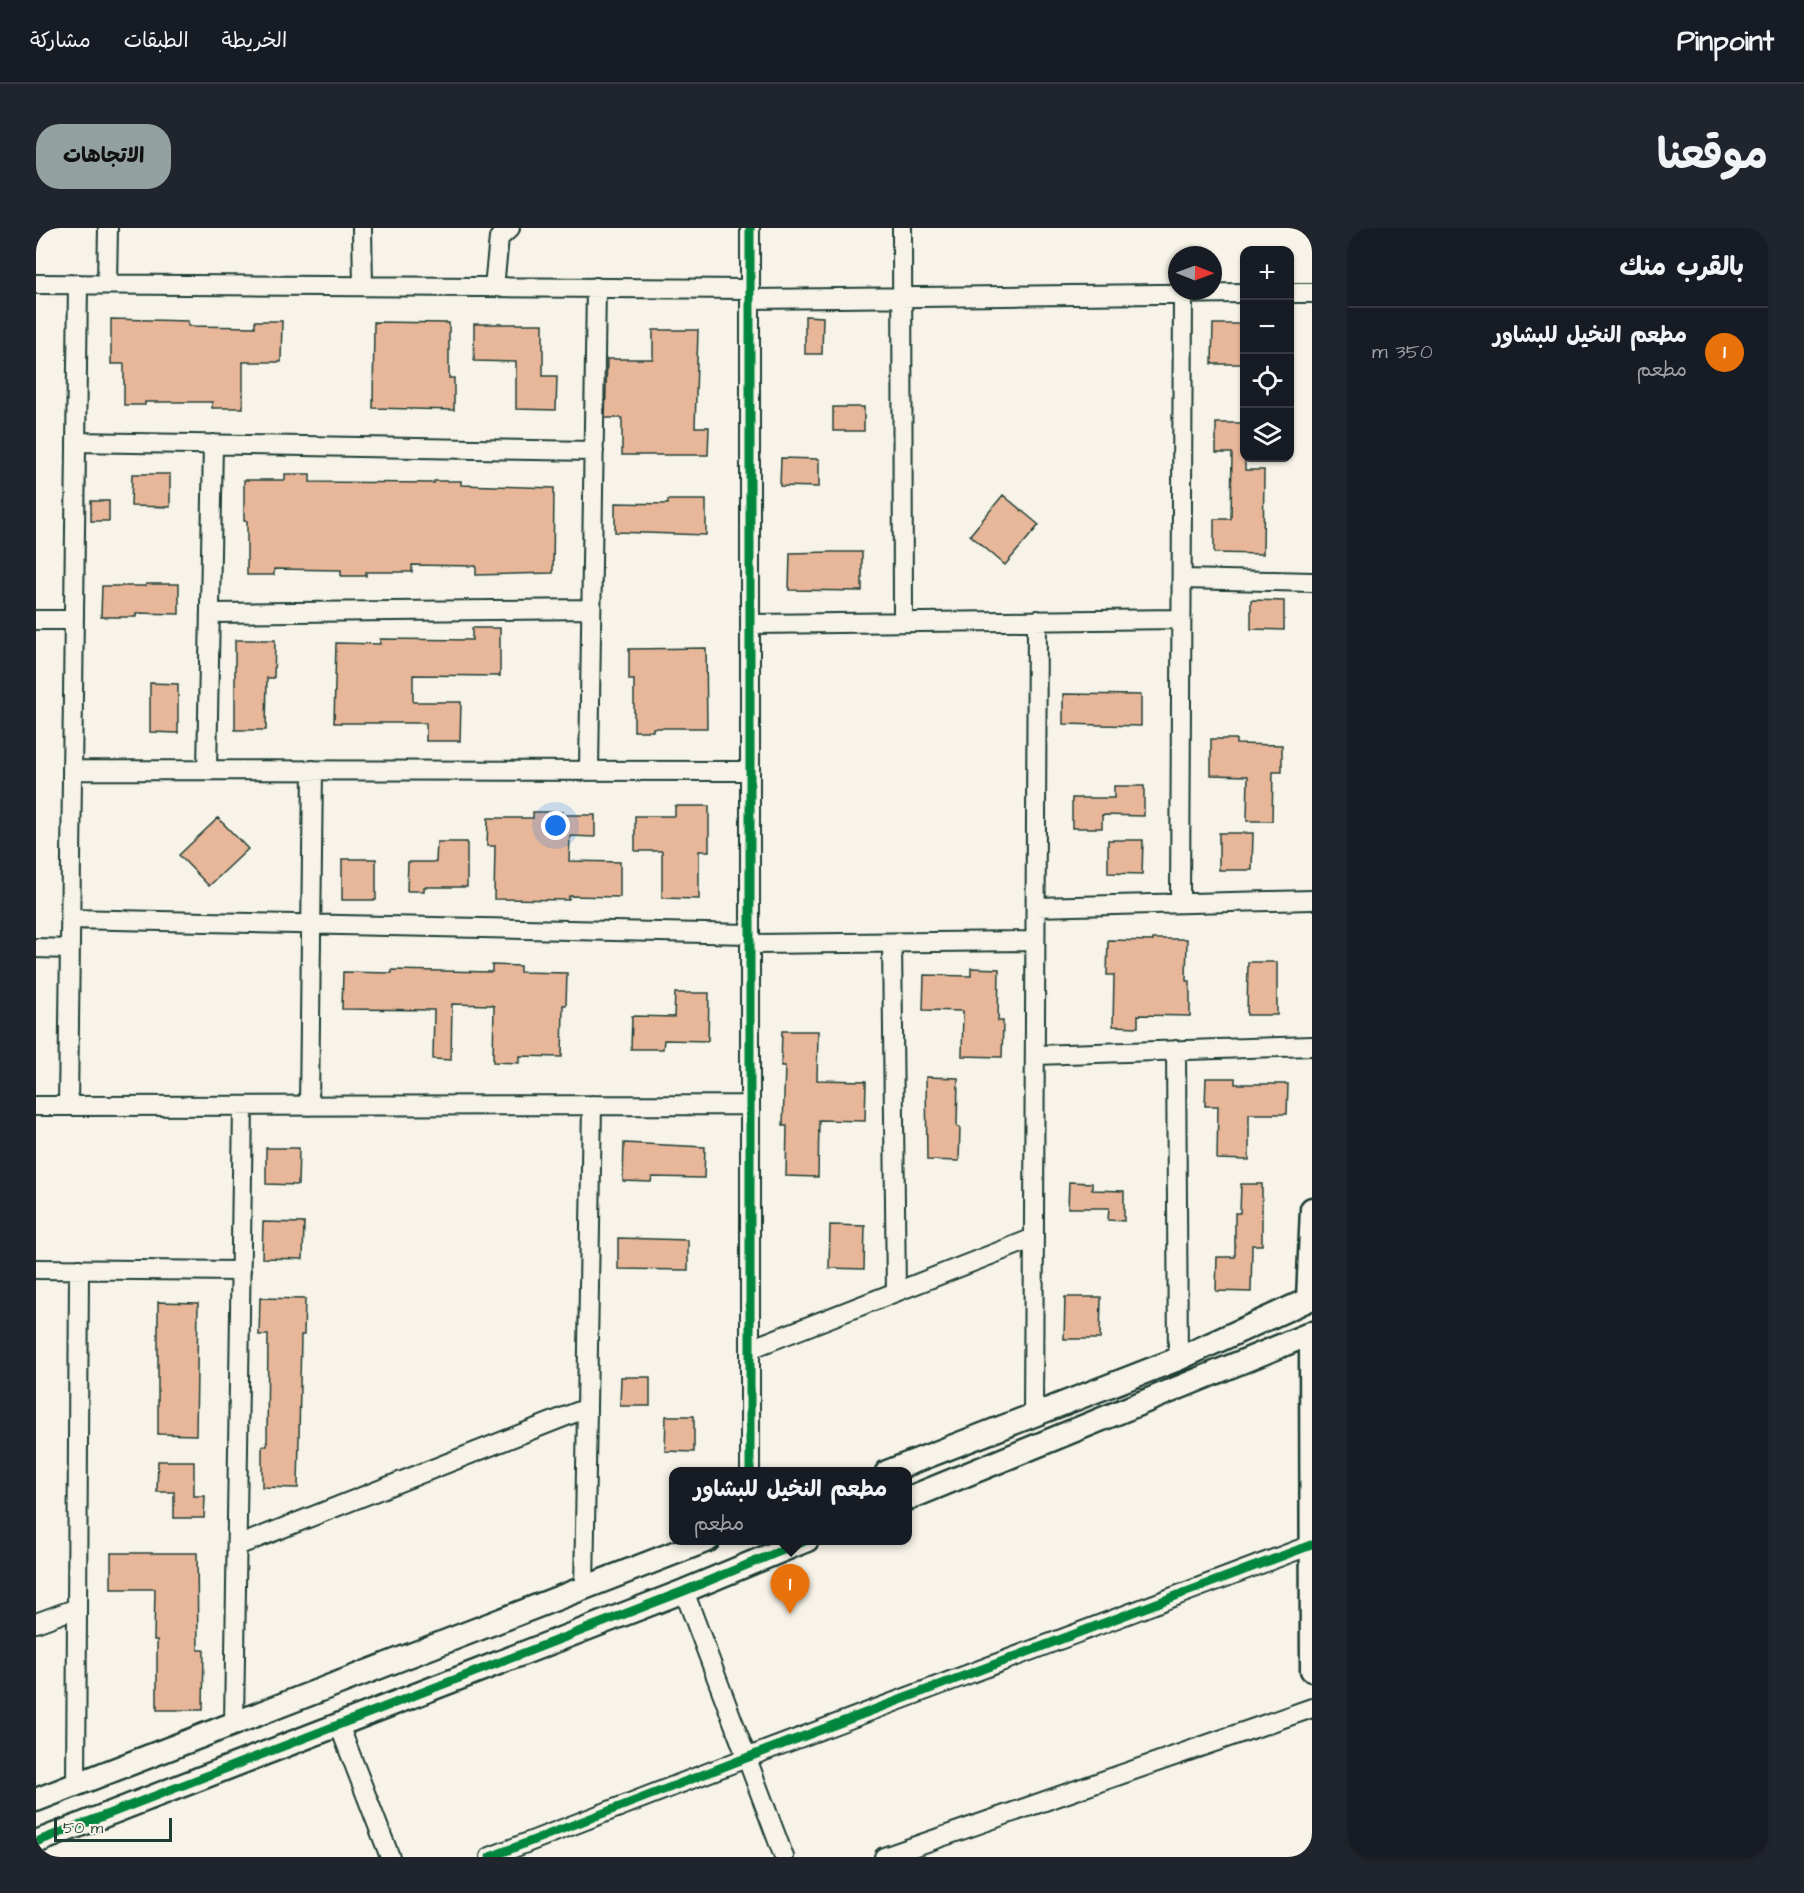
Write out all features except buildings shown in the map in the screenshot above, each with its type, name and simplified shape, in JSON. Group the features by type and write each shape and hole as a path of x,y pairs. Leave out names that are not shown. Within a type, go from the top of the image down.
{"street":[{"path":"107,284 108,228"},
{"path":"362,228 363,286"},
{"path":"494,287 499,238 510,228"},
{"path":"750,228 750,1467"},
{"path":"902,228 903,622"},
{"path":"36,284 596,288 902,297 1168,294"},
{"path":"68,1106 78,284"},
{"path":"589,770 596,288"},
{"path":"1222,293 1240,293"},
{"path":"1294,293 1312,293"},
{"path":"1180,903 1183,300"},
{"path":"76,442 594,451"},
{"path":"207,770 213,444"},
{"path":"1182,579 1312,582"},
{"path":"210,613 591,609"},
{"path":"750,624 1181,619"},
{"path":"36,620 74,620"},
{"path":"1033,1415 1037,621"},
{"path":"72,770 750,771"},
{"path":"309,1106 313,770"},
{"path":"1035,907 1312,900"},
{"path":"70,919 311,924 892,943 1035,941"},
{"path":"892,943 896,1292"},
{"path":"36,948 70,949"},
{"path":"1035,1055 1312,1046"},
{"path":"1176,1050 1178,1359"},
{"path":"584,1589 592,1105"},
{"path":"36,1107 750,1105"},
{"path":"234,1724 243,1106"},
{"path":"900,1467 1178,1359 1310,1299 1312,1209"},
{"path":"750,1349 1034,1238"},
{"path":"36,1269 241,1272"},
{"path":"76,1785 79,1269"},
{"path":"912,1497 1311,1333 1312,1670"},
{"path":"237,1546 587,1407"},
{"path":"36,1800 695,1545"},
{"path":"36,1842 684,1591 795,1545"},
{"path":"490,1857 1311,1545"},
{"path":"684,1591 784,1857"},
{"path":"36,1623 77,1608"},
{"path":"884,1857 1312,1708"},
{"path":"339,1725 390,1857"}],"cycle path":[{"path":"750,228 750,1467"},
{"path":"36,1842 684,1591 795,1545"},
{"path":"490,1857 1311,1545"}],"place":[{"name":"مطعم النخيل للبشاور","path":"790,1614"}]}
